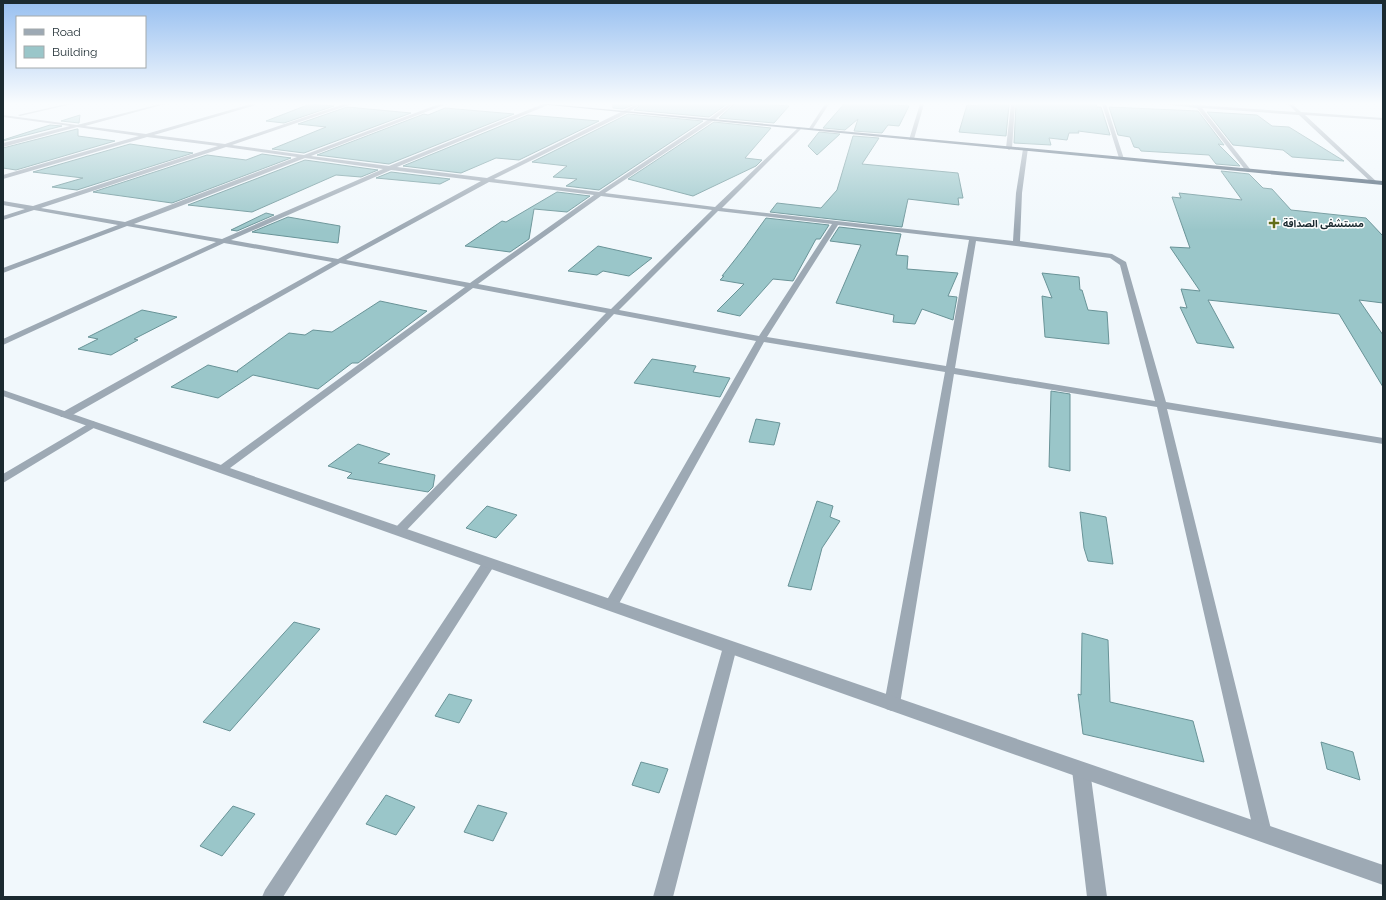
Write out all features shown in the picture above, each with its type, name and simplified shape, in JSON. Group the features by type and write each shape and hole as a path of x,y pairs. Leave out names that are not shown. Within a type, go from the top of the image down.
{"highway":[{"path":"987,146 1383,183"}],"street":[{"path":"3,177 108,146"},
{"path":"3,218 225,146"},
{"path":"235,146 390,168 718,209 1016,243 1112,256 1123,264 1160,404 1263,833"},
{"path":"3,271 125,223 331,146"},
{"path":"3,342 223,241 443,146"},
{"path":"65,415 339,261 488,180 556,146"},
{"path":"222,469 472,285 600,194 672,146"},
{"path":"399,531 612,312 781,146"},
{"path":"1118,146 1122,158"},
{"path":"1229,146 1248,170"},
{"path":"1336,146 1374,182"},
{"path":"1016,243 1018,193 1026,149"},
{"path":"3,203 339,261 761,339 1383,441"},
{"path":"611,605 761,339 836,223"},
{"path":"892,704 973,238"},
{"path":"3,393 1383,875"},
{"path":"3,479 93,424"},
{"path":"272,897 489,563"},
{"path":"663,897 730,647"},
{"path":"1081,770 1097,897"}],"building":[{"path":"11,146 98,146 16,170 3,168 3,148"},
{"path":"123,146 144,146 193,153 77,190 52,187 83,178 33,172"},
{"path":"279,146 323,146 304,153 272,149"},
{"path":"340,146 434,146 389,164 317,155"},
{"path":"452,146 548,146 519,160 496,158 461,173 403,166"},
{"path":"564,146 665,146 599,190 566,186 577,179 553,177 567,166 532,162"},
{"path":"678,146 755,146 745,158 762,160 756,166 693,196 628,179"},
{"path":"808,146 827,146 817,155"},
{"path":"850,146 874,146 862,164 958,173 963,198 958,198 959,205 908,199 902,227 770,212 777,203 821,208 837,190"},
{"path":"1220,146 1240,166 1216,164 1209,155 1141,151 1139,148 1134,147"},
{"path":"1243,146 1320,146 1344,161 1292,157 1283,150"},
{"path":"262,154 291,158 172,203 93,192 207,155 246,160"},
{"path":"305,160 378,170 361,177 336,175 252,212 188,205"},
{"path":"1221,171 1249,174 1263,188 1272,189 1291,210 1366,218 1383,236 1383,303 1359,300 1383,335 1383,387 1339,314 1208,300 1234,348 1197,343 1180,307 1187,308 1181,289 1200,291 1170,247 1190,248 1172,197 1181,198 1179,193 1242,200"},
{"path":"391,172 450,179 440,184 376,178"},
{"path":"557,192 590,196 567,212 534,209 529,239 510,252 465,246 502,221 506,222"},
{"path":"266,213 274,215 237,231 231,230"},
{"path":"288,217 340,226 338,243 252,232"},
{"path":"766,218 829,225 820,239 816,239 793,281 773,279 740,316 717,311 744,284 720,280 724,276 722,276"},
{"path":"839,227 901,234 896,255 908,256 907,269 958,273 948,296 957,297 953,320 922,309 915,324 893,322 894,315 836,303 861,245 830,241"},
{"path":"598,246 652,258 629,276 603,271 597,275 568,271"},
{"path":"1042,273 1079,277 1080,290 1082,290 1088,310 1107,312 1109,344 1045,337 1042,296 1052,298"},
{"path":"380,301 427,311 358,363 352,363 318,389 253,375 218,398 171,387 208,365 238,372 237,371 289,333 305,335 313,330 332,332"},
{"path":"142,310 177,317 134,339 138,340 111,355 78,349 98,339 88,337"},
{"path":"652,359 696,366 693,372 730,378 720,397 634,383"},
{"path":"1051,391 1070,394 1070,471 1049,467"},
{"path":"756,419 780,423 774,445 749,442"},
{"path":"358,444 390,454 378,463 435,475 433,487 428,492 347,478 352,473 328,466"},
{"path":"817,501 833,506 830,517 840,521 822,548 811,590 788,586"},
{"path":"487,506 517,515 496,538 466,528"},
{"path":"1080,512 1106,517 1113,564 1088,561 1084,548"},
{"path":"294,622 320,629 230,731 203,722"},
{"path":"1082,633 1108,640 1110,702 1193,721 1204,762 1083,734 1078,694 1081,695"},
{"path":"449,694 472,700 459,723 435,716"},
{"path":"1321,742 1353,752 1360,780 1327,769"},
{"path":"641,762 668,769 659,793 632,785"},
{"path":"386,795 415,807 396,835 366,824"},
{"path":"478,805 507,813 493,841 464,832"},
{"path":"233,806 255,814 222,856 200,846"}],"place":[{"name":"مستشفى الصداقة","path":"1274,223"}]}
